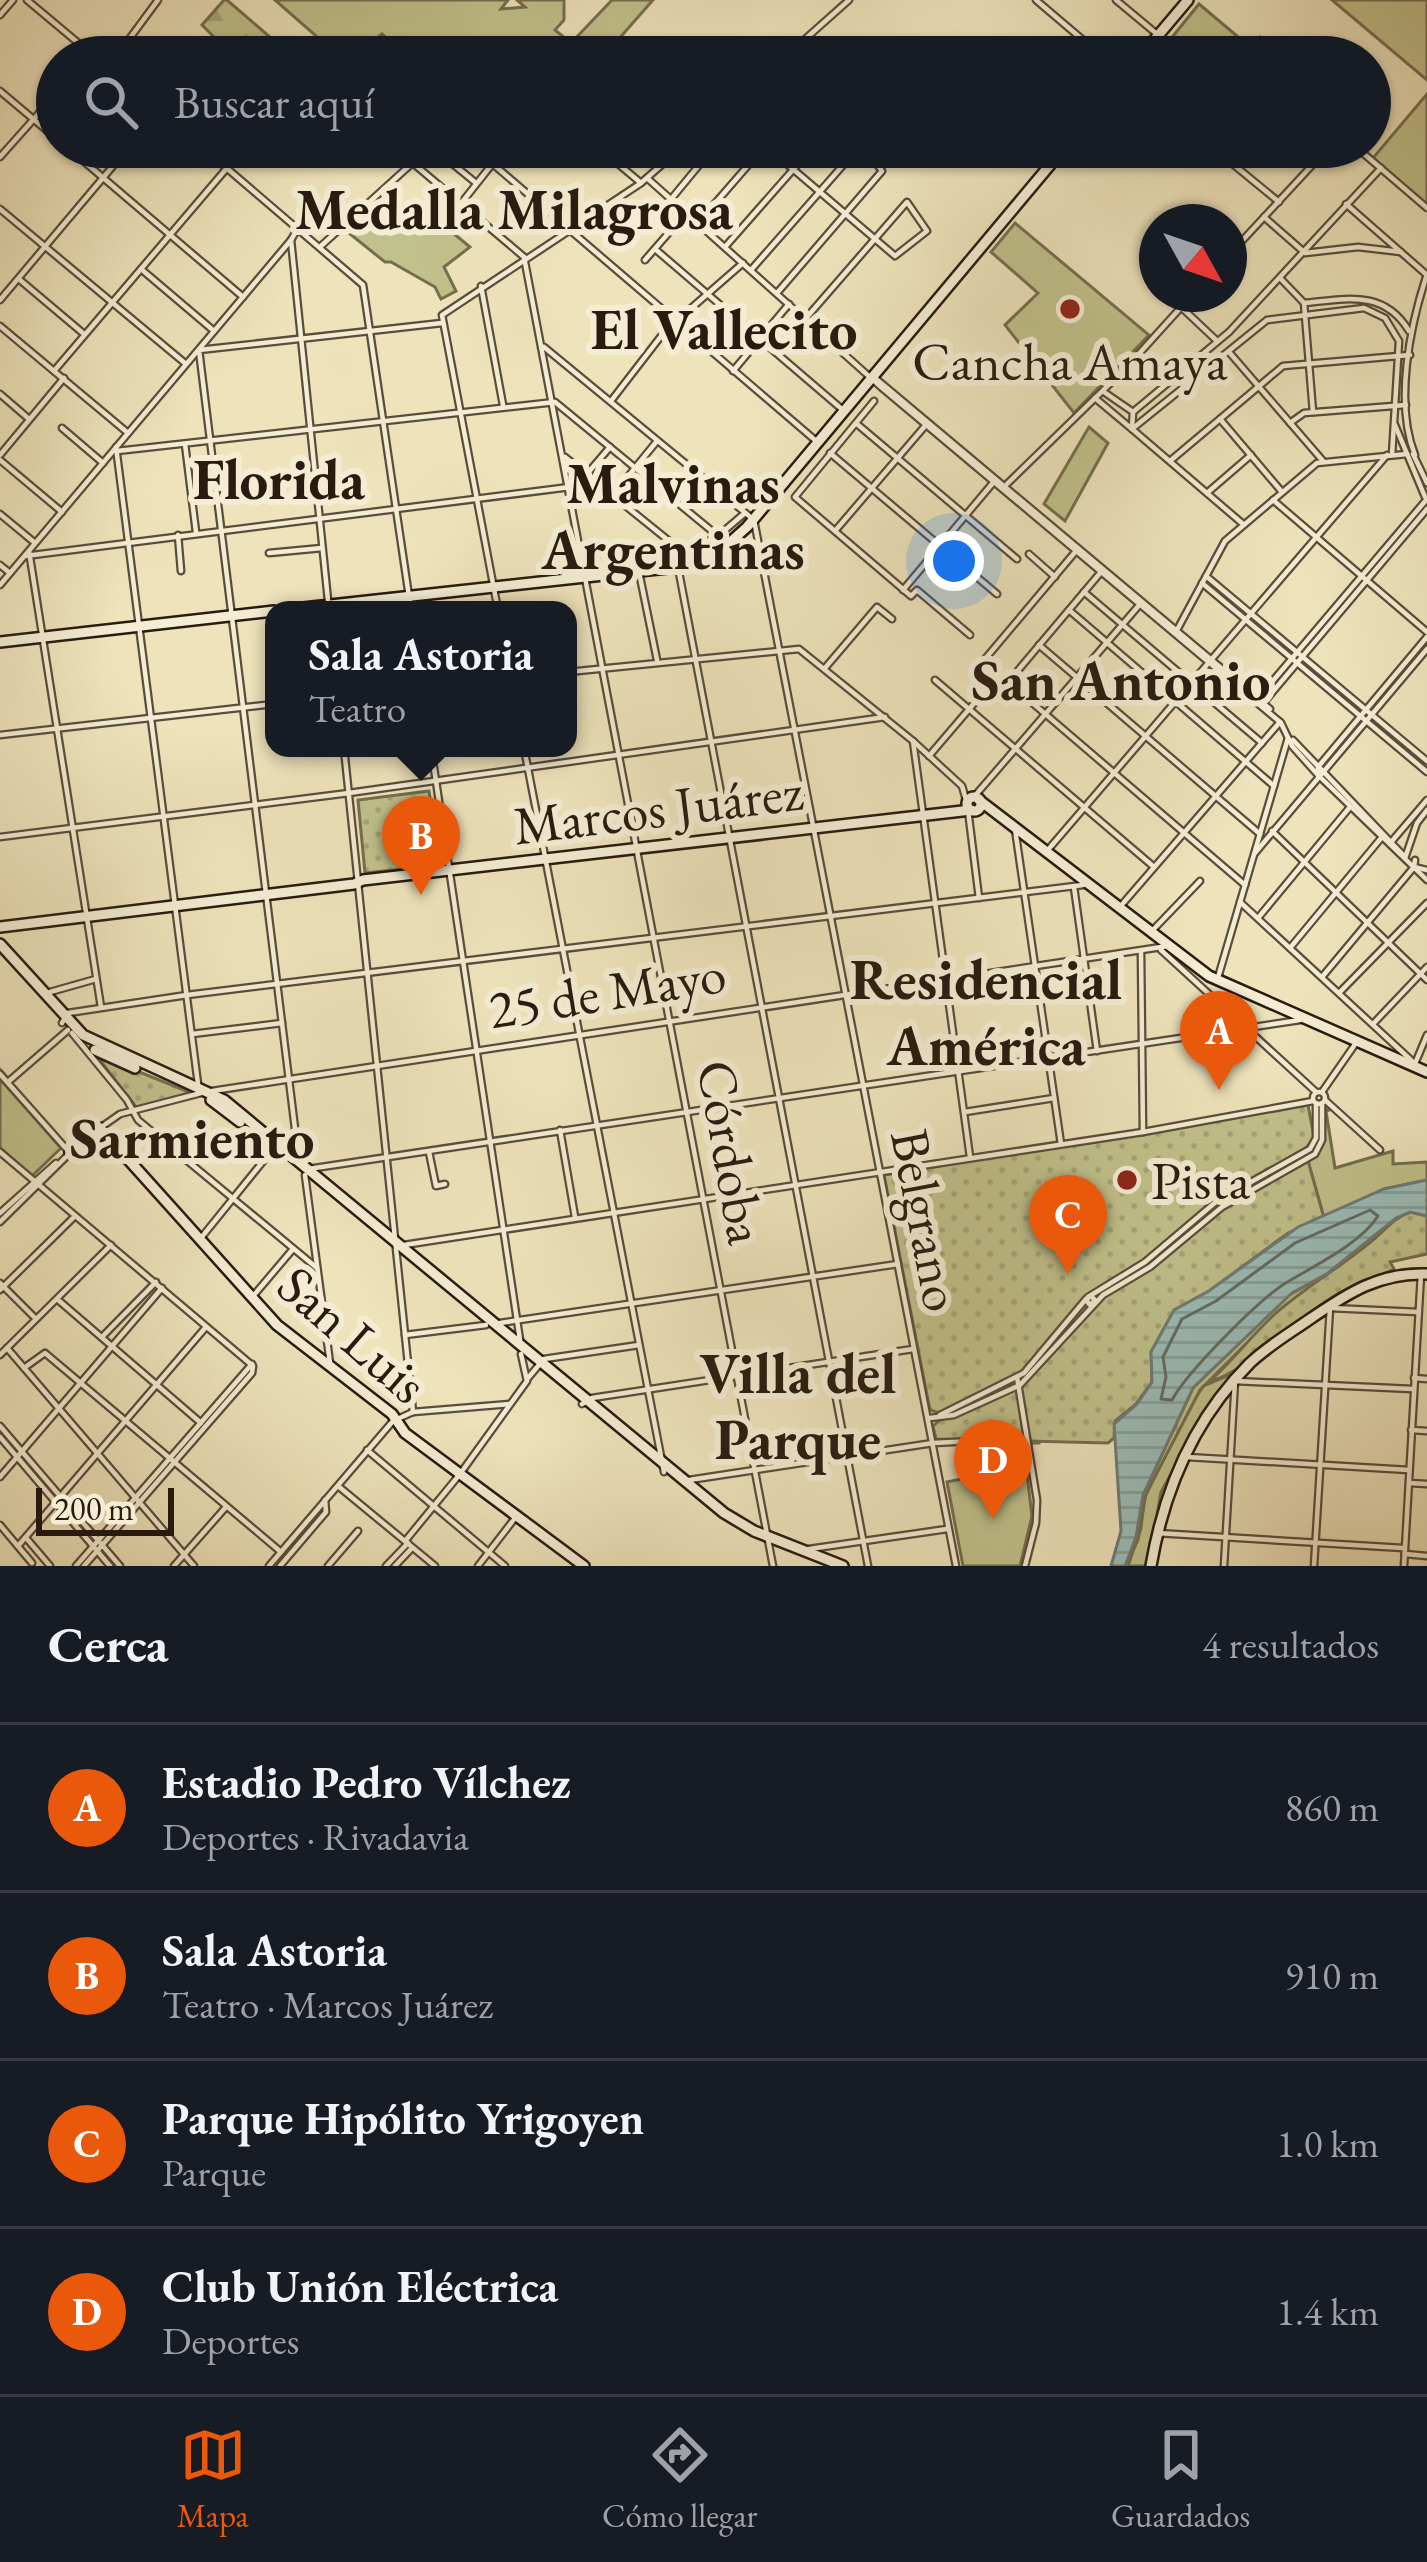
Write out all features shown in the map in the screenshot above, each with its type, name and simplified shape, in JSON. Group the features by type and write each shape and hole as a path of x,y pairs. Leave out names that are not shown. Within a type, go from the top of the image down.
{"main road":[{"path":"1158,35 1187,0"},
{"path":"375,601 679,567 718,553 844,411 879,380 1048,168"},
{"path":"0,641 265,612"},
{"name":"Marcos Juárez","path":"0,927 923,816 972,805 1000,816 1165,947 1217,980 1427,1072"},
{"path":"0,948 67,1026 103,1048 202,1090 304,1169 726,1522 843,1566"},
{"path":"0,948 67,1026 110,1058 202,1090 304,1169"},
{"name":"25 de Mayo","path":"70,1153 100,1128"},
{"name":"San Luis","path":"100,1128 293,1340 397,1419 405,1433 569,1562 584,1566"},
{"path":"1151,1566 1170,1485 1184,1457 1235,1381 1258,1356 1329,1307 1395,1273 1424,1274"},
{"path":"663,1467 767,1540"}],"street":[{"path":"0,15 13,0"},
{"path":"27,0 69,36"},
{"path":"131,36 158,0"},
{"path":"809,36 849,0"},
{"path":"1036,0 1078,36"},
{"path":"1116,0 1158,35"},
{"path":"0,91 34,119 0,158"},
{"path":"91,168 243,297"},
{"path":"0,300 111,168"},
{"path":"53,371 226,168 363,285 410,601"},
{"path":"321,245 407,168"},
{"path":"419,168 524,257"},
{"path":"457,168 476,183"},
{"path":"461,203 489,168"},
{"path":"499,168 818,442"},
{"path":"622,168 640,184"},
{"path":"199,350 442,320 482,286 658,168"},
{"path":"670,199 696,168"},
{"path":"698,223 746,168"},
{"path":"791,168 874,239 895,256 927,231 907,202 874,239 806,318"},
{"path":"751,270 843,168"},
{"path":"777,293 882,171 880,168"},
{"path":"1238,168 1279,202"},
{"path":"1247,235 1310,168"},
{"path":"1132,412 1218,342 1381,168 1427,208"},
{"path":"725,247 794,170"},
{"path":"647,178 993,483 1004,486"},
{"path":"1260,702 1427,503 1405,429 1409,331 1427,274 1346,204"},
{"path":"0,209 186,364"},
{"path":"645,260 686,213"},
{"path":"1264,217 1303,252 1358,247 1401,252"},
{"path":"0,586 298,228"},
{"path":"291,240 327,601"},
{"path":"655,249 844,411"},
{"name":"Córdoba","path":"524,257 773,1566"},
{"path":"610,402 676,320 743,263"},
{"path":"140,268 214,332"},
{"path":"1279,278 1304,303 1313,412"},
{"path":"18,279 84,334"},
{"path":"482,286 504,407"},
{"path":"1304,303 1372,298 1392,309 1409,331"},
{"path":"733,370 789,304"},
{"path":"1046,852 1390,455 1399,356 1395,329 1373,310 1267,320 1132,429"},
{"path":"1004,486 1176,312"},
{"path":"1186,312 1227,350 1323,461"},
{"path":"442,320 496,601"},
{"path":"0,326 128,433"},
{"path":"544,347 750,516 684,554 679,567 868,1566"},
{"path":"199,350 281,1023 331,1369"},
{"path":"1170,461 1286,365 1410,355"},
{"path":"62,512 0,457 64,378"},
{"path":"879,380 1176,631"},
{"path":"1103,390 1132,412"},
{"path":"0,394 29,419"},
{"path":"1095,398 1244,524"},
{"path":"874,401 796,494 910,596 916,590"},
{"path":"117,450 554,402 718,536"},
{"path":"1290,423 1313,412 1406,405"},
{"path":"1132,412 1132,429"},
{"path":"1220,419 1282,492"},
{"path":"855,423 1017,559"},
{"path":"834,531 927,423"},
{"path":"1394,423 1427,483"},
{"path":"62,428 103,463"},
{"path":"613,495 657,441"},
{"path":"185,444 196,532"},
{"path":"587,474 610,447"},
{"path":"117,450 202,1090"},
{"path":"830,453 998,594"},
{"path":"1176,631 1225,541 1323,461 1411,454"},
{"path":"1208,494 1251,455"},
{"path":"565,457 684,554"},
{"path":"903,590 993,483"},
{"path":"28,554 570,488"},
{"path":"1255,853 1427,635 1273,500"},
{"path":"0,514 35,544"},
{"name":"Belgrano","path":"750,516 781,650 956,1566"},
{"path":"178,535 181,571"},
{"path":"268,553 322,548"},
{"path":"989,686 979,673 980,664 1078,548"},
{"path":"28,554 100,1007"},
{"path":"1029,554 1054,577"},
{"path":"0,565 10,573"},
{"path":"929,756 989,686 1006,684 1104,569"},
{"path":"1104,569 1260,702 1280,722 1292,746 1405,858 1427,867"},
{"path":"639,572 658,663"},
{"path":"1206,575 1249,617"},
{"path":"911,582 970,635"},
{"path":"1202,583 1297,657 1427,772"},
{"path":"1084,592 1262,743"},
{"path":"972,805 1141,603"},
{"path":"825,668 878,607 892,619"},
{"path":"1069,610 1274,786"},
{"path":"1039,645 1260,834"},
{"path":"577,671 799,649 913,740 962,786 972,805 979,898"},
{"path":"1366,715 1427,649"},
{"path":"935,680 1154,867"},
{"path":"1006,684 1245,885"},
{"path":"0,735 265,705"},
{"path":"1366,715 1427,761"},
{"path":"0,837 885,717"},
{"path":"1119,908 1280,722"},
{"path":"1217,980 1289,736"},
{"path":"913,740 970,1157"},
{"path":"345,757 413,1412"},
{"path":"432,757 526,1381"},
{"path":"526,757 663,1467"},
{"path":"1391,843 1427,800"},
{"path":"1258,918 1352,805"},
{"path":"1405,858 1417,823 1427,810"},
{"path":"1015,828 1061,1144"},
{"path":"1272,831 1427,980"},
{"path":"1290,948 1383,835"},
{"path":"434,873 447,856"},
{"path":"1414,863 1427,880"},
{"path":"1322,977 1414,863"},
{"path":"1151,932 1200,880"},
{"path":"8,1082 67,1026 100,1007 1089,884"},
{"path":"1074,887 1097,1051"},
{"path":"1240,902 1415,1065 1427,1035"},
{"path":"1339,993 1427,903"},
{"path":"1165,947 1319,1099 1381,1150"},
{"name":"25 de Mayo","path":"100,1128 114,1117 202,1090 1165,947"},
{"path":"1141,952 1143,1132"},
{"path":"1372,1024 1427,967"},
{"path":"44,995 96,979"},
{"path":"304,1169 1306,1019"},
{"path":"192,1034 281,1023"},
{"path":"67,1026 132,1111 317,1268"},
{"path":"1025,1566 1037,1501 1018,1381 1087,1298 1145,1262 1209,1213 1315,1154 1322,1140 1319,1099 1357,1042"},
{"path":"0,1074 70,1153 0,1213"},
{"path":"964,1112 1054,1098"},
{"path":"397,1248 502,1228 1143,1132 1319,1099"},
{"path":"560,1130 575,1217"},
{"path":"200,1240 273,1149"},
{"path":"0,1152 252,1364 252,1373 80,1566"},
{"path":"429,1152 436,1186 445,1184"},
{"path":"0,1222 36,1182"},
{"path":"928,1418 954,1415 1018,1381 1093,1304 1150,1267 1209,1213"},
{"path":"36,1319 1,1286 75,1216"},
{"path":"0,1355 111,1245"},
{"path":"251,1299 293,1249"},
{"path":"405,1335 898,1264"},
{"path":"1404,1566 1424,1274"},
{"path":"102,1337 159,1285"},
{"path":"0,1478 159,1285"},
{"path":"1087,1298 1093,1304"},
{"path":"57,1299 201,1423"},
{"path":"1314,1566 1329,1307 1418,1312"},
{"path":"18,1546 207,1325"},
{"path":"1417,1331 1427,1332"},
{"path":"395,1566 538,1364 639,1345"},
{"path":"8,1348 194,1566"},
{"path":"584,1402 915,1349"},
{"path":"24,1368 45,1354 280,1552"},
{"path":"172,1460 252,1364"},
{"path":"1414,1378 1427,1379"},
{"path":"1224,1566 1235,1381 1413,1390"},
{"path":"269,1566 397,1419 413,1412 510,1404"},
{"path":"0,1426 56,1504 120,1566"},
{"path":"1411,1430 1427,1431"},
{"path":"0,1437 61,1496 110,1566"},
{"path":"684,1480 933,1443 1028,1445"},
{"path":"368,1450 505,1566"},
{"path":"1184,1457 1409,1469"},
{"path":"1408,1483 1427,1484"},
{"path":"338,1486 435,1566"},
{"path":"280,1566 326,1512 325,1500"},
{"path":"174,1566 227,1506"},
{"path":"478,1566 516,1516"},
{"path":"0,1525 31,1564 41,1555"},
{"path":"797,1552 949,1528"},
{"path":"328,1566 358,1531"},
{"path":"1157,1533 1427,1556"},
{"path":"26,1538 50,1566"},
{"path":"386,1566 409,1543"},
{"path":"825,1546 820,1553 827,1563"}],"green space":[{"path":"227,0 269,36 213,36 202,25"},
{"path":"275,0 508,0 501,9 525,7 517,0 564,0 564,20 555,30 562,36 316,36"},
{"path":"612,0 653,0 621,36 578,36"},
{"path":"1332,0 1427,0 1427,80 1391,50 1391,36 1375,36"},
{"path":"1199,4 1237,36 1173,36"},
{"path":"1427,94 1427,205 1384,168 1391,168 1391,137"},
{"path":"375,204 401,225 424,209 470,247 444,267 456,291 441,299 435,287 385,262 345,230"},
{"name":"Cancha Amaya","path":"1015,223 1149,335 1074,413 1005,325 1038,293 991,252"},
{"path":"1089,427 1108,443 1065,521 1044,504"},
{"path":"429,791 440,865 365,873 358,800"},
{"path":"95,1054 189,1092 190,1093 137,1108"},
{"path":"0,1079 61,1148 32,1176 0,1148"},
{"path":"1308,1105 1314,1137 1305,1150 1324,1218 1288,1233 1209,1291 1174,1310 1151,1352 1152,1382 1115,1421 1114,1438 1108,1443 936,1439 933,1426 941,1419 940,1413 930,1410 884,1175"},
{"path":"1325,1106 1332,1109 1326,1111 1335,1168 1393,1151 1393,1164 1427,1162 1427,1180 1384,1189 1324,1218 1309,1165 1039,1443 1028,1443 1286,1172 1316,1154 1323,1141"},
{"path":"1410,1212 1427,1216 1427,1254 1390,1262 1394,1269 1340,1293 1253,1358 1210,1381 1276,1313"},
{"path":"1328,1273 1278,1312 1200,1390 1146,1494 1138,1540 1125,1566 1143,1495 1193,1388 1286,1297"},
{"path":"1236,1372 1202,1419 1161,1492 1148,1566 1128,1566 1141,1528 1144,1499 1178,1427 1203,1386"},
{"path":"1026,1466 1032,1516 1020,1566 963,1566 947,1482"}],"water":[{"path":"1427,1180 1427,1216 1410,1212 1396,1218 1328,1273 1292,1293 1193,1388 1143,1495 1125,1566 1111,1566 1121,1531 1114,1424 1137,1404 1152,1382 1151,1352 1174,1310 1209,1291 1298,1227 1384,1189"}],"waterway":[{"path":"0,1069 6,1076"}],"place":[{"name":"Cancha Amaya","path":"1070,309"},
{"name":"Sala Astoria","path":"421,895"},
{"name":"Estadio Pedro Vílchez","path":"1219,1090"},
{"name":"Pista","path":"1127,1180"},
{"name":"Parque Hipólito Yrigoyen","path":"1068,1274"},
{"name":"Club Unión Eléctrica","path":"993,1519"}],"district":[{"name":"Medalla Milagrosa","path":"514,209"},
{"name":"El Vallecito","path":"724,329"},
{"name":"Florida","path":"279,479"},
{"name":"Malvinas Argentinas","path":"673,516"},
{"name":"San Antonio","path":"1121,680"},
{"name":"Residencial América","path":"986,1012"},
{"name":"Sarmiento","path":"192,1138"},
{"name":"Villa del Parque","path":"798,1406"}]}
